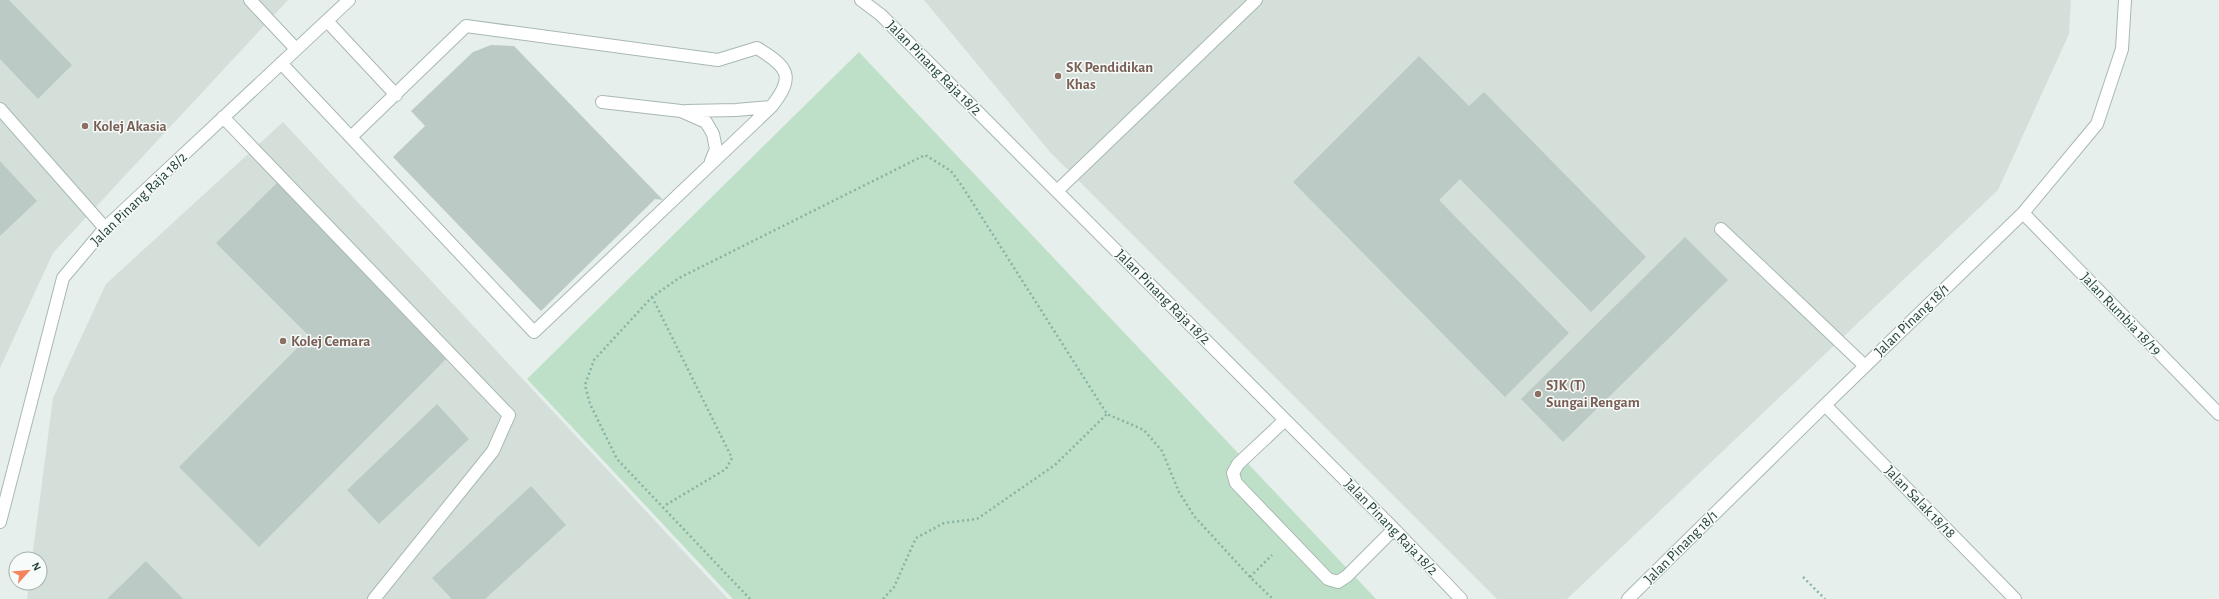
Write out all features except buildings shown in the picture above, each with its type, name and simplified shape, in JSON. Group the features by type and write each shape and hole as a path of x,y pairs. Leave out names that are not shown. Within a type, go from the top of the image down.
{"street":[{"path":"250,0 296,49"},
{"name":"Jalan Pinang Raja 18/2","path":"0,522 63,278 105,228 349,0"},
{"name":"Jalan Pinang Raja 18/2","path":"861,0 881,15 1394,529 1461,599"},
{"path":"1057,191 1256,0"},
{"name":"Jalan Pinang 18/1","path":"1628,599 2023,213 2097,124 2122,49 2125,0"},
{"path":"327,21 396,95"},
{"path":"281,63 534,332 709,164 771,107 784,91 786,77 778,61 757,48 718,60 466,26 351,137"},
{"path":"602,102 681,111 736,110 771,107"},
{"path":"0,109 105,228"},
{"path":"681,111 706,122 713,134 716,149 709,164"},
{"path":"223,117 509,415 493,451 374,599"},
{"name":"Jalan Rumbia 18/19","path":"2023,213 2219,414"},
{"path":"1721,229 1865,366"},
{"name":"Jalan Salak 18/18","path":"1825,405 2014,599"},
{"path":"1285,420 1238,464 1233,473 1236,483 1328,579 1338,582 1347,576 1394,529"}],"path":[{"path":"750,599 664,506 617,459 590,404 585,385 594,360 652,297 679,278 925,154 951,171 962,186 1107,414 1144,430 1162,451 1179,492 1194,516 1250,577 1273,599"},
{"path":"652,297 732,458 726,468 664,506"},
{"path":"883,599 894,587 916,538 944,524 977,519 1055,465 1107,414"},
{"path":"1250,577 1289,538"},
{"path":"1803,577 1825,599"}],"shaded area":[{"name":"Kolej Akasia","path":"0,0 288,0 53,253 0,368"},
{"name":"SJK (T) Sungai Rengam","path":"924,0 2071,0 2069,34 1998,190 1567,599 1497,599 1050,152"},
{"name":"Kolej Cemara","path":"283,122 728,599 27,599 28,591 48,591 48,551 33,551 53,398 106,284"}],"green space":[{"path":"859,52 1376,599 733,599 527,379"}],"place":[{"name":"SK Pendidikan Khas","path":"1058,76"},
{"name":"Kolej Akasia","path":"85,126"},
{"name":"Kolej Cemara","path":"283,341"},
{"name":"SJK (T) Sungai Rengam","path":"1538,394"}]}
